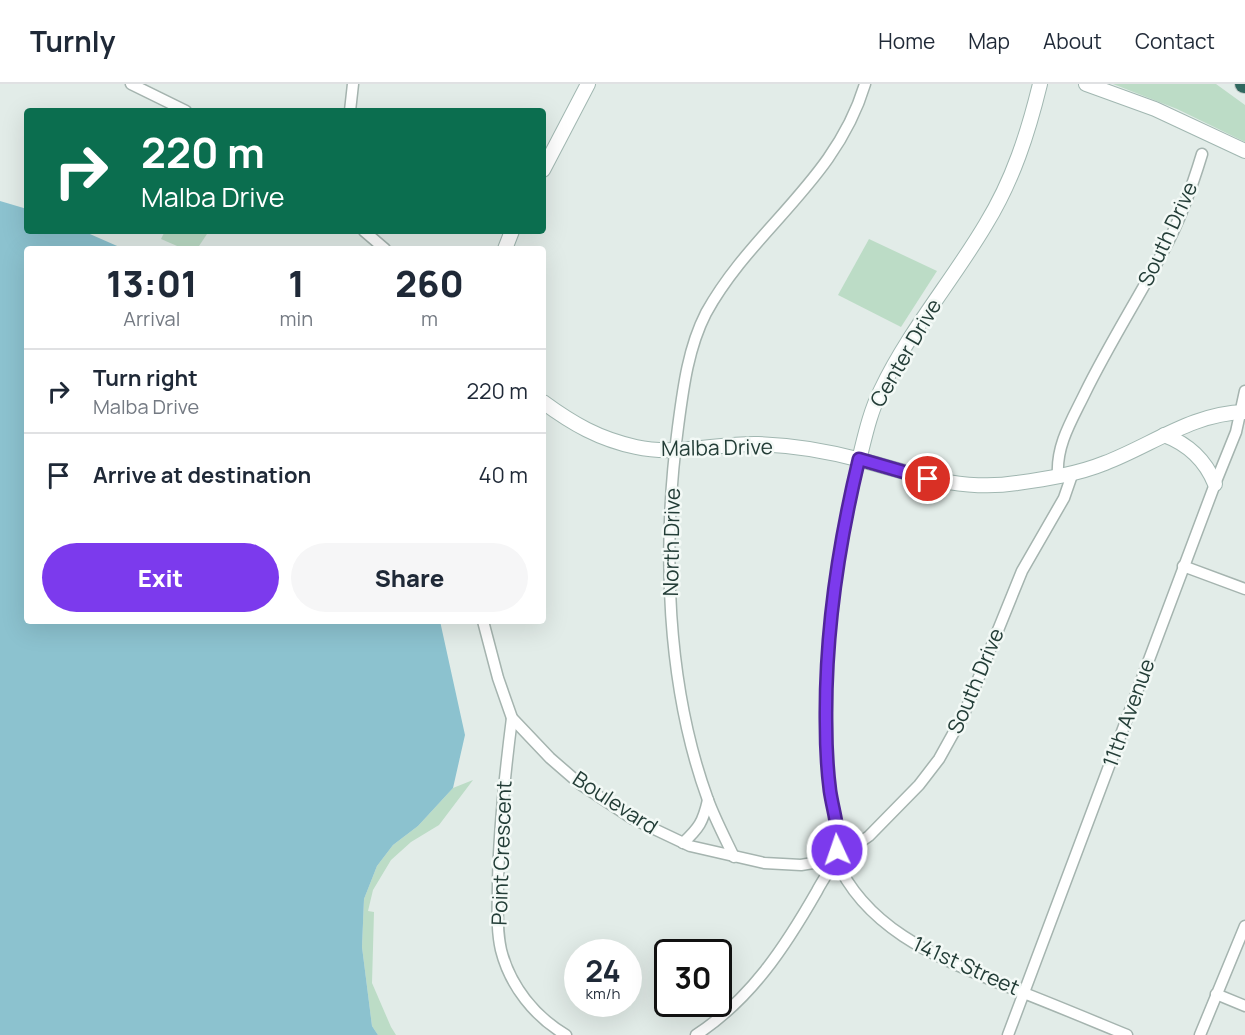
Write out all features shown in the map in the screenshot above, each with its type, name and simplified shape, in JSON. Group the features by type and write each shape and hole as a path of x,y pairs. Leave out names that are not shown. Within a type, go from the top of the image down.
{"street":[{"path":"131,84 180,108"},
{"path":"350,108 353,84"},
{"path":"546,164 588,84"},
{"name":"North Drive","path":"734,857 708,800 688,731 675,655 669,549 675,449 684,383 692,350 706,314 732,272 811,184 832,156 852,121 865,84"},
{"name":"Center Drive","path":"835,858 838,837 827,760 827,653 837,562 859,459 872,412 884,382 987,224 1006,188 1026,139 1040,84"},
{"path":"1086,84 1175,117 1245,151"},
{"name":"South Drive","path":"1058,475 1059,454 1066,430 1175,229 1202,154"},
{"path":"368,234 382,246"},
{"name":"11th Avenue","path":"1008,1035 1183,566 1236,432 1243,412 1245,391"},
{"name":"Malba Drive","path":"546,404 577,427 597,436 640,448 675,449 756,444 816,450 859,459 928,479 968,485 1016,483 1104,464 1164,435 1205,419 1243,412"},
{"path":"1164,435 1198,455 1209,469 1215,484"},
{"name":"South Drive","path":"835,858 855,847 884,823 926,777 950,741 964,714 1022,572 1064,498 1073,472"},
{"path":"1183,566 1245,588"},
{"name":"Boulevard","path":"484,624 498,678 512,718 550,758 580,784 633,819 683,843 764,863 788,865 835,858"},
{"name":"Point Crescent","path":"512,718 499,860 497,926 501,951 510,976 527,1002 540,1016 566,1035"},
{"path":"683,843 697,830 704,819 708,800"},
{"path":"696,1035 713,1024 770,966 793,934 835,858"},
{"name":"141st Street","path":"835,858 865,904 883,922 908,941 939,958 1127,1035"},
{"path":"1200,1035 1245,926"},
{"path":"1216,994 1245,1006"}],"green space":[{"path":"1113,84 1216,84 1245,105 1245,142 1177,109"},
{"path":"164,234 207,234 199,246 177,246 161,239"},
{"path":"869,239 937,271 901,327 838,295"},
{"path":"473,780 439,825 411,842 391,860 373,890 368,911 374,912 372,983 396,1035 378,1035 372,1026 362,947 364,899 377,866 393,845 418,826 453,788"}],"water":[{"path":"0,201 24,208 24,234 90,234 117,246 24,246 24,624 441,624 465,735 453,788 418,826 393,845 377,866 364,899 362,947 372,1026 378,1035 0,1035"}],"route":[{"path":"837,850 838,837 827,760 827,653 837,562 859,459 928,479"}]}
